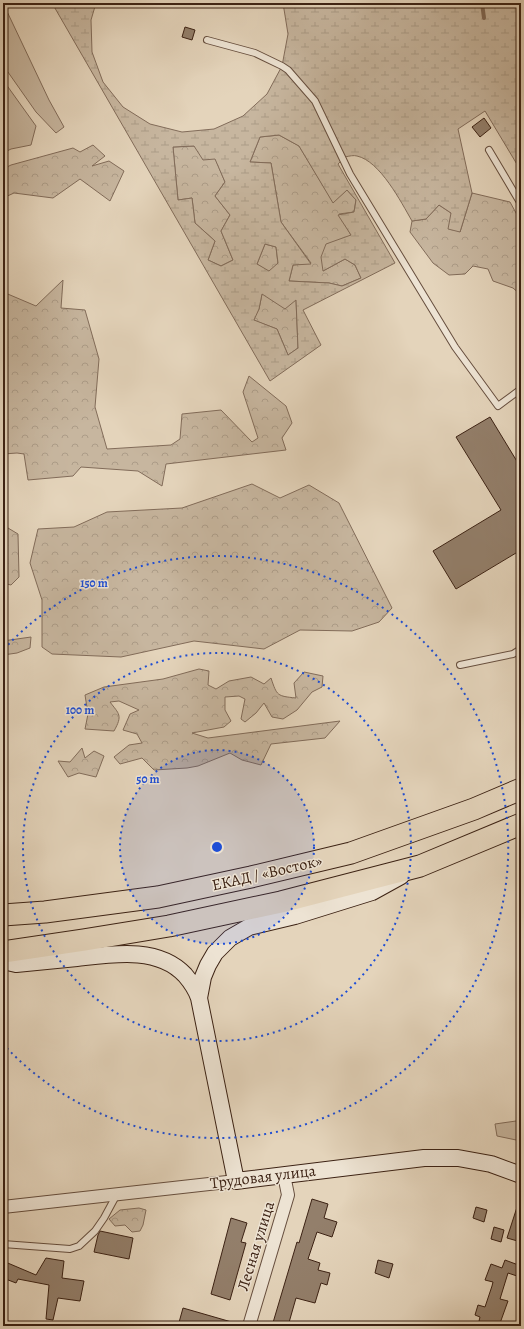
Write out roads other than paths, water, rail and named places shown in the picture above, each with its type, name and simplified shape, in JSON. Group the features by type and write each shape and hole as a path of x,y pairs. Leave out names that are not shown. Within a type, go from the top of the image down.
{"highway":[{"name":"ЕКАД / «Восток»","path":"3,915 45,912 158,896 251,877 350,853 474,809 521,789"},
{"name":"ЕКАД / «Восток»","path":"3,952 92,939 225,915 281,902 420,866 521,824"}],"main road":[{"path":"199,998 208,965 215,953 236,934 249,927 295,916 372,892 420,866"},
{"path":"3,961 16,964 112,954 144,955 167,961 175,966 197,990 236,1181"},
{"name":"Трудовая улица","path":"236,1181 424,1158 458,1158 491,1164 521,1175"}],"street":[{"name":"Лесная улица","path":"249,1326 288,1195 284,1175"},
{"name":"Трудовая улица","path":"3,1207 236,1181"}],"lane":[{"path":"207,40 256,53 288,70 315,101 350,174 455,347 498,406 521,389"},
{"path":"489,150 521,204"},
{"path":"460,665 513,654 521,649"},
{"path":"3,1244 70,1249 80,1246 95,1231 117,1194"}],"waterway":[{"path":"482,3 484,18"}]}
